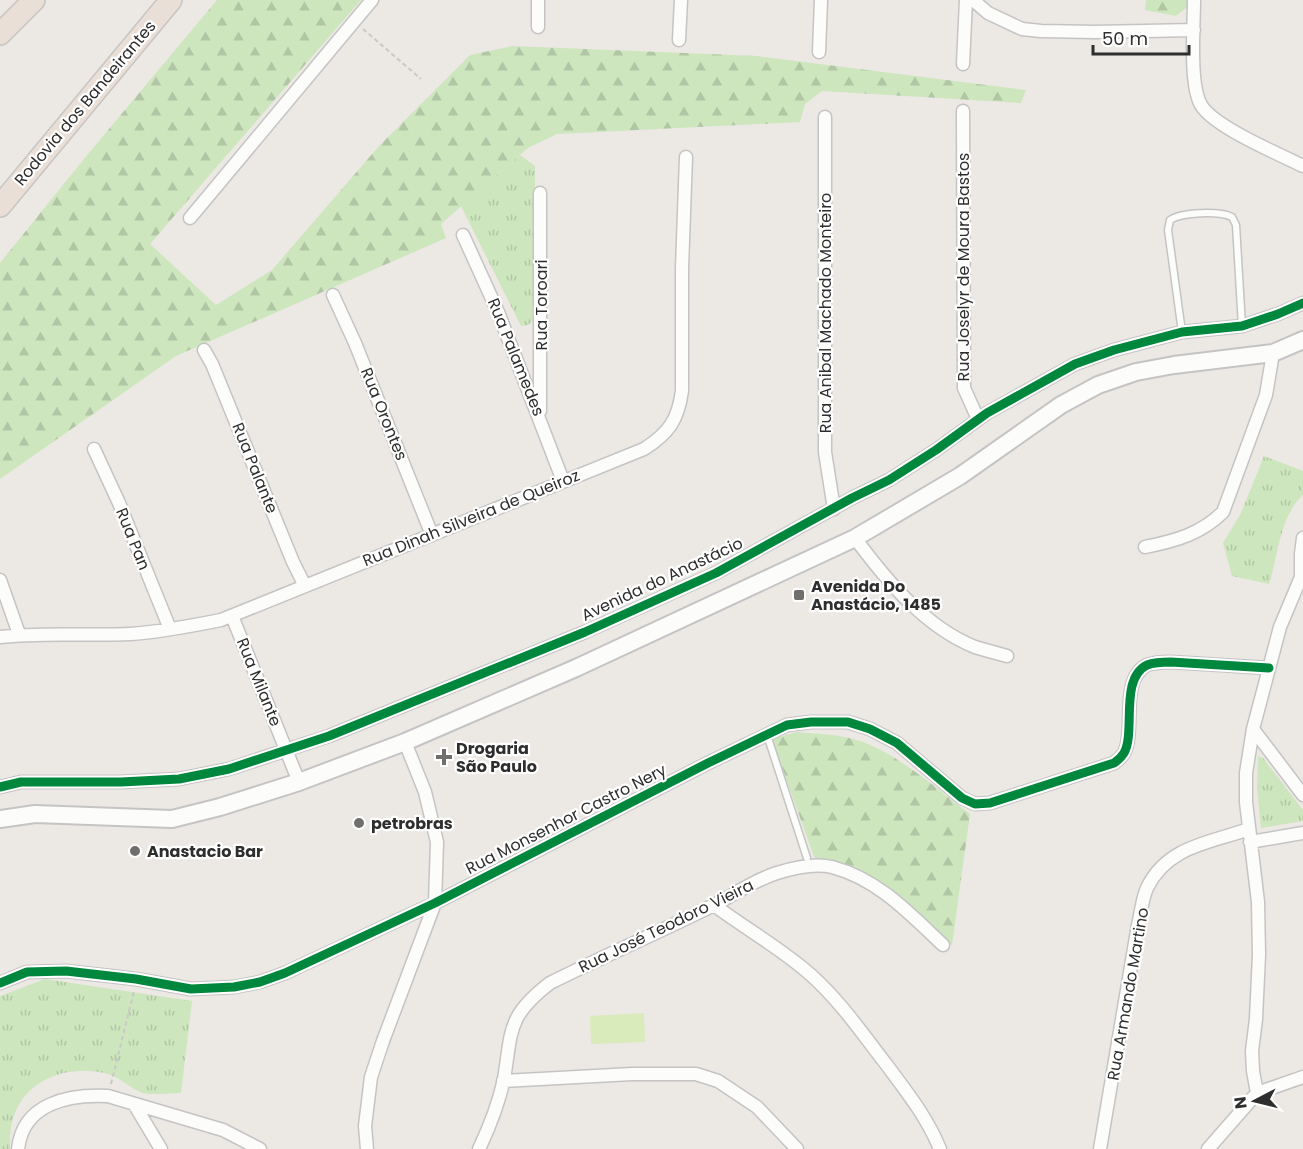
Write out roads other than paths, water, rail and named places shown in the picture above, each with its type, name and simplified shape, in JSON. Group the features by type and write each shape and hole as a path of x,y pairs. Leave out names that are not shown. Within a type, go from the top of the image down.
{"highway":[{"path":"0,34 34,0"},
{"name":"Rodovia dos Bandeirantes","path":"0,206 171,0"}],"main road":[{"path":"0,819 35,814 172,819 220,807 299,782 405,742 576,668 855,538 960,476 1060,405 1098,385 1136,372 1174,365 1273,353 1303,340"}],"street":[{"path":"190,218 372,0"},
{"path":"538,0 538,27"},
{"path":"679,40 681,0"},
{"path":"819,52 821,0"},
{"path":"963,63 966,0"},
{"path":"973,0 988,13 1022,28 1091,32 1194,30"},
{"path":"1194,0 1196,90 1201,105 1214,118 1303,166"},
{"name":"Rua Joselyr de Moura Bastos","path":"963,111 964,388 978,419"},
{"name":"Rua Anibal Machado Monteiro","path":"825,117 825,452 834,509"},
{"name":"Rua Dinah Silveira de Queiroz","path":"0,637 19,634 130,634 170,630 221,620 644,449 662,437 674,418 682,391 682,282 686,157"},
{"name":"Rua Toroari","path":"540,193 540,416"},
{"name":"Rua Palamedes","path":"463,235 498,312 540,416 563,481"},
{"name":"Rua Orontes","path":"333,295 432,535"},
{"name":"Avenida do Anastácio","path":"0,787 21,782 121,782 178,778 229,769 329,736 687,588 889,480 936,450 978,419 1075,364 1114,350 1182,332 1242,326 1303,303"},
{"name":"Rua Palante","path":"204,350 212,364 305,586"},
{"path":"1145,548 1177,541 1197,532 1213,522 1223,512 1266,395 1273,353"},
{"name":"Rua Pan","path":"94,449 119,503 170,630"},
{"path":"855,538 887,580 922,614 974,646 1007,656"},
{"path":"1257,1093 1252,1051 1259,955 1258,902 1250,842 1245,773 1253,729 1280,627 1302,579 1300,554 1303,538"},
{"path":"0,580 19,634"},
{"name":"Rua Milante","path":"232,616 299,782"},
{"name":"Rua Monsenhor Castro Nery","path":"0,983 27,972 66,971 190,988 234,987 260,982 285,973 435,903 787,725 811,722 848,722 870,729 897,743 962,798 975,804 990,803 1026,789 1114,763 1123,756 1126,747 1131,693 1138,672 1146,666 1171,662 1269,668"},
{"path":"1253,729 1303,795"},
{"path":"367,1149 365,1126 371,1077 435,903 437,842 425,792 405,742"},
{"name":"Rua Armando Martino","path":"1100,1149 1146,889 1160,868 1177,853 1249,829"},
{"path":"1250,842 1303,833"},
{"name":"Rua José Teodoro Vieira","path":"479,1149 488,1132 503,1081 511,1030 522,1009 534,995 550,983 714,905 753,883 776,873 809,867 830,867 863,879 879,889 943,945"},
{"path":"714,905 811,975 837,1002 860,1028 912,1098 934,1133 940,1149"},
{"path":"503,1081 632,1074 696,1074 718,1081 757,1107 796,1149"},
{"path":"1208,1149 1257,1093 1303,1077"},
{"path":"18,1149 19,1138 35,1112 59,1101 75,1097 108,1096 223,1130 260,1149"},
{"path":"134,1104 161,1149"}],"lane":[{"path":"1182,332 1168,230 1170,220 1177,215 1223,213 1232,217 1236,225 1242,326"},
{"path":"769,741 807,858"}],"place":[{"name":"Avenida Do Anastácio, 1485","path":"799,595"},
{"name":"Drogaria São Paulo","path":"444,757"},
{"name":"petrobras","path":"359,823"},
{"name":"Anastacio Bar","path":"135,851"}]}
